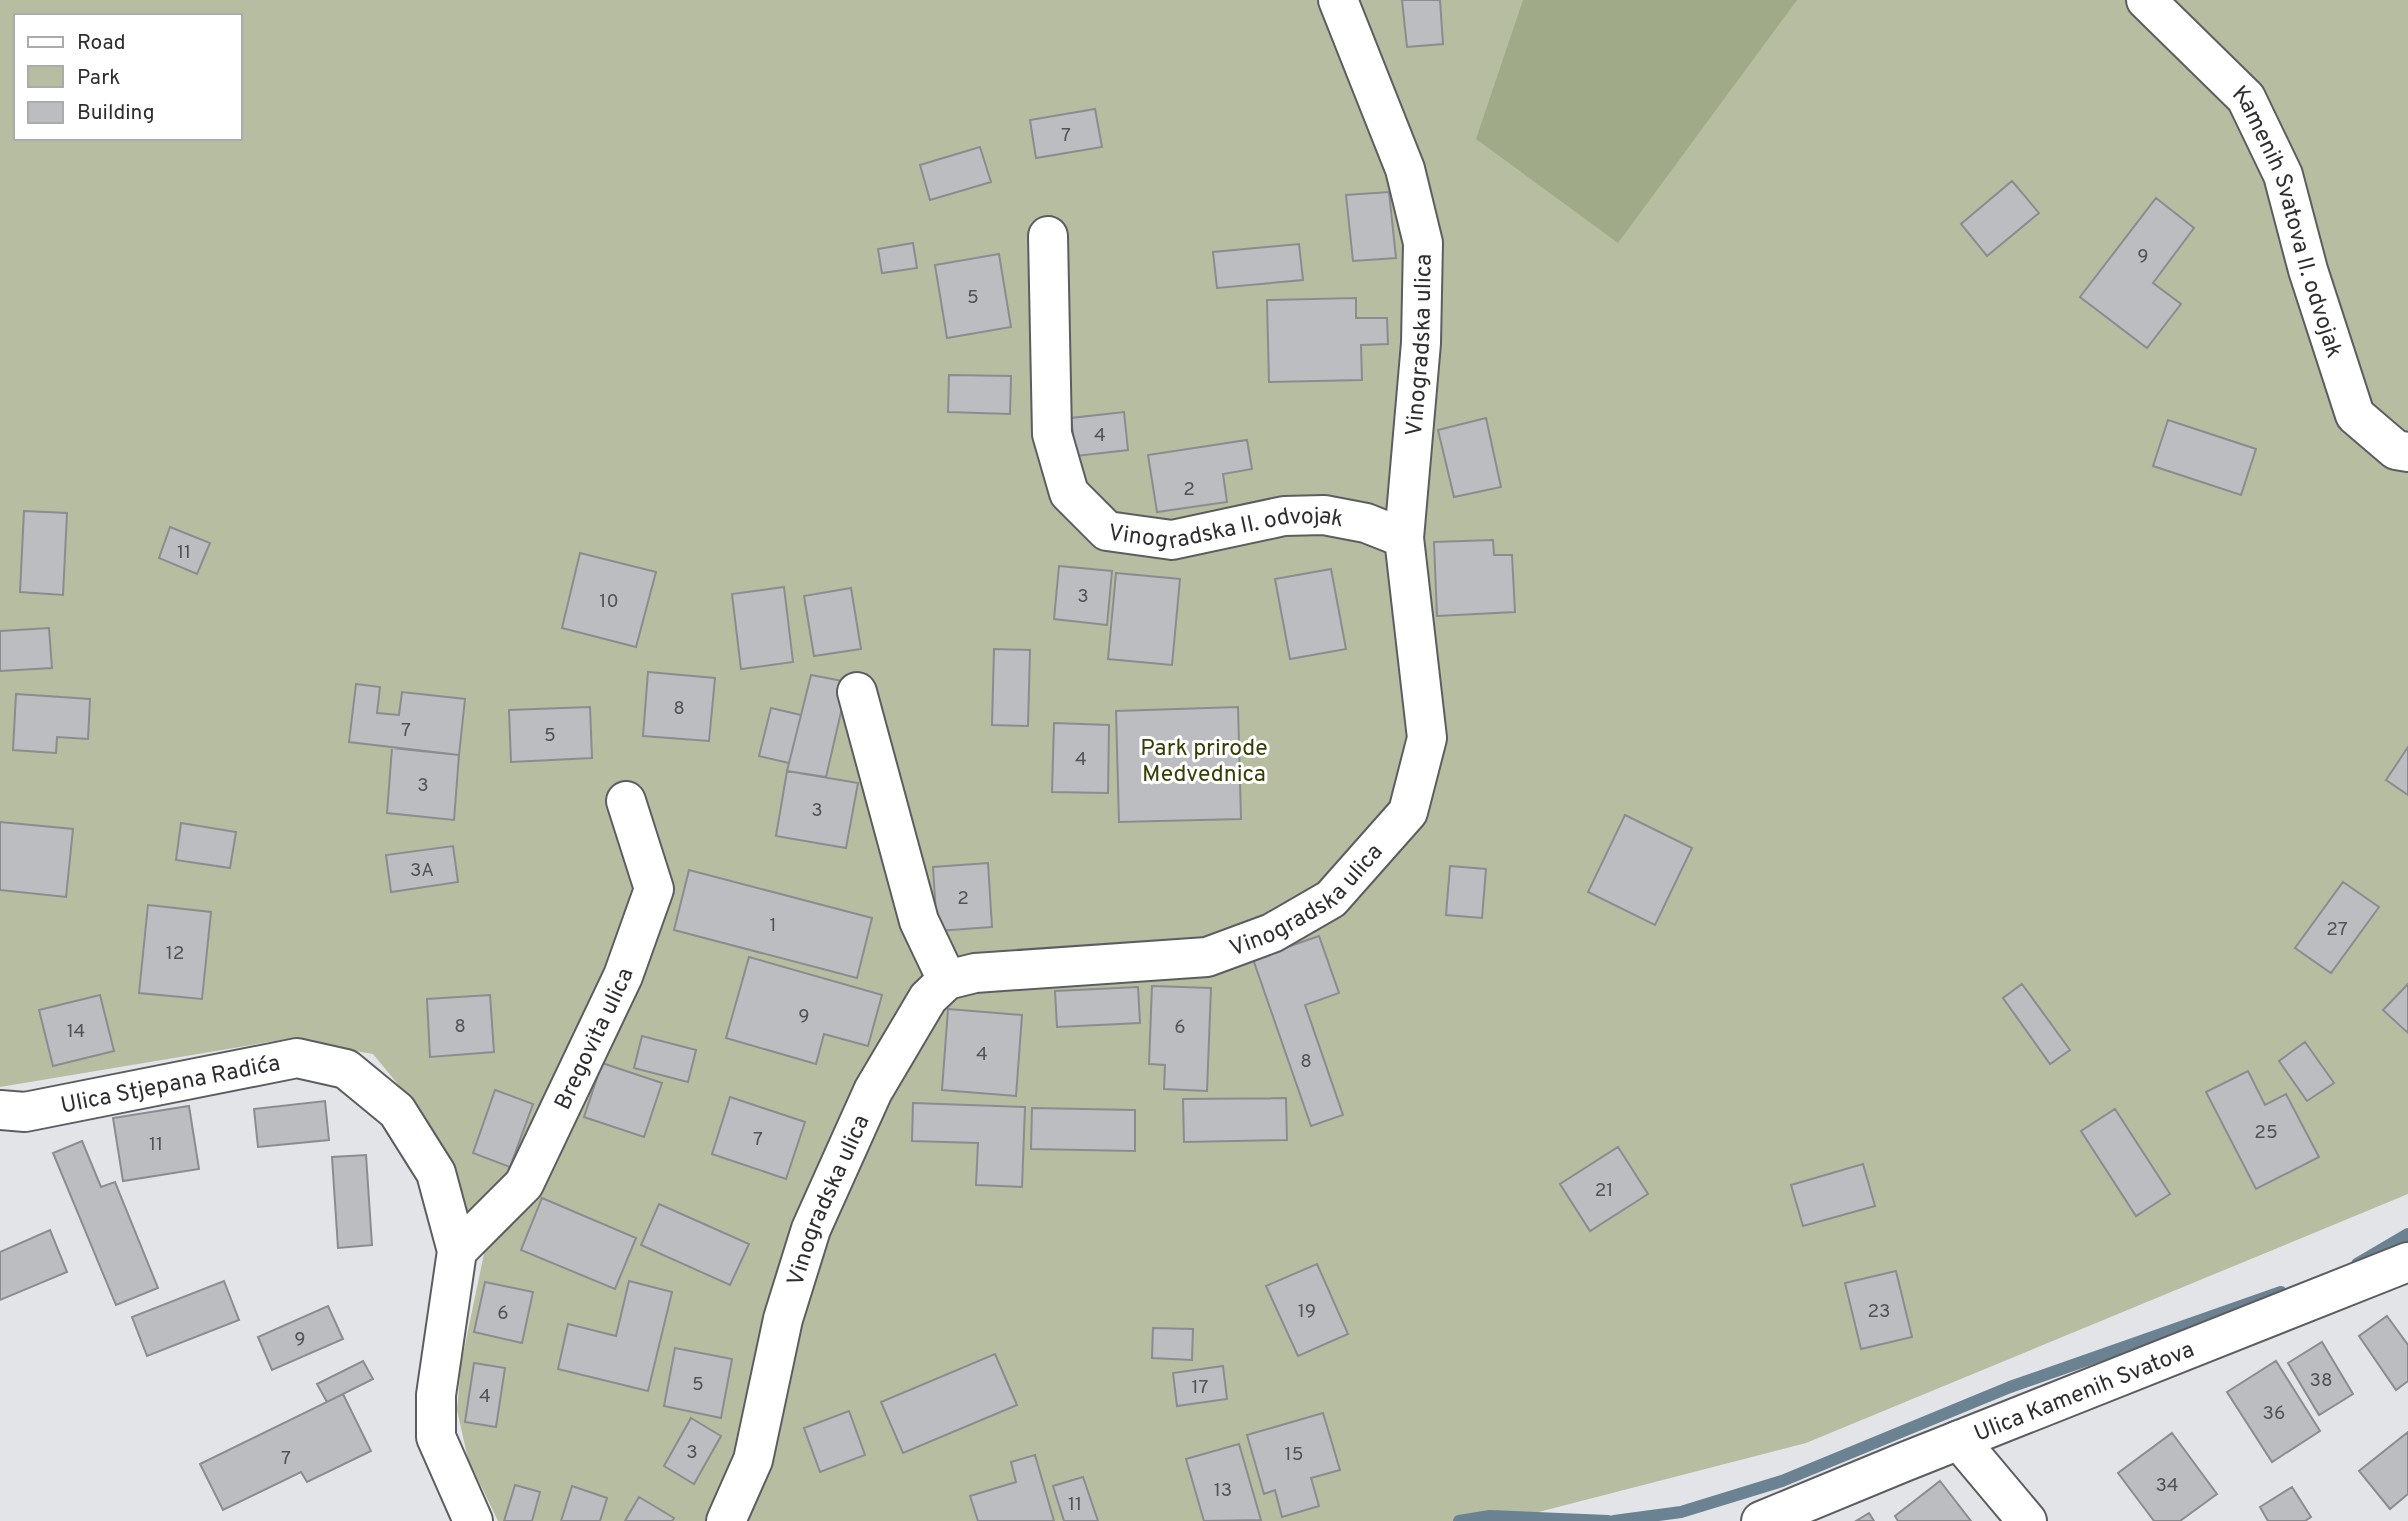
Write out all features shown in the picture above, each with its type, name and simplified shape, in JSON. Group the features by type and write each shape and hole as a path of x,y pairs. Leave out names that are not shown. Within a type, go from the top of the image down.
{"street":[{"name":"Vinogradska ulica","path":"726,1521 753,1460 783,1319 810,1229 873,1091 928,998 947,980 975,973 1207,957 1272,933 1331,899 1408,812 1427,738 1404,538 1421,343 1423,243 1405,169 1338,0"},
{"name":"Kamenih Svatova II. odvojak","path":"2146,0 2246,98 2283,175 2308,270 2355,415 2396,450 2408,452"},
{"name":"Vinogradska II. odvojak","path":"1048,236 1052,434 1069,493 1107,531 1172,540 1284,516 1324,515 1366,523 1404,538"},
{"path":"857,692 919,921 947,980"},
{"name":"Bregovita ulica","path":"457,1251 524,1184 623,976 654,889 626,801"},
{"name":"Ulica Stjepana Radića","path":"0,1110 25,1112 297,1058 346,1069 397,1111 436,1173 457,1251 436,1395 436,1437 464,1506 473,1521"},
{"name":"Ulica Kamenih Svatova","path":"1761,1521 2408,1262"},
{"path":"1959,1440 2026,1521"}],"green space":[{"name":"Park prirode Medvednica","path":"0,0 2408,0 2408,1194 1806,1443 1504,1521 498,1521 468,1459 457,1410 461,1364 485,1249 424,1116 373,1054 287,1039 0,1087"},
{"path":"1523,0 1797,0 1618,243 1476,139"}],"building":[{"path":"1402,0 1440,0 1443,44 1407,47"},
{"path":"1095,109 1102,147 1036,158 1030,120"},
{"path":"980,147 991,182 930,200 920,165"},
{"path":"2012,181 2039,213 1987,256 1961,224"},
{"path":"1389,192 1396,258 1353,261 1346,195"},
{"path":"2156,198 2194,228 2153,283 2181,304 2147,348 2080,297"},
{"path":"913,243 917,268 882,273 878,249"},
{"path":"1299,244 1303,280 1217,288 1213,252"},
{"path":"999,254 1011,327 947,338 935,265"},
{"path":"1356,298 1356,318 1387,318 1388,344 1361,345 1362,380 1269,382 1267,300"},
{"path":"949,375 1011,376 1010,414 948,412"},
{"path":"1124,412 1128,450 1076,456 1071,418"},
{"path":"1486,418 1501,487 1454,497 1438,430"},
{"path":"2168,420 2256,449 2241,495 2153,466"},
{"path":"1247,440 1252,469 1223,474 1227,502 1157,512 1148,455"},
{"path":"24,511 67,513 63,595 20,592"},
{"path":"170,527 210,543 197,574 159,558"},
{"path":"1493,540 1494,555 1512,555 1515,612 1437,616 1434,542"},
{"path":"580,553 656,572 636,647 562,628"},
{"path":"1059,566 1112,571 1107,625 1054,619"},
{"path":"1331,569 1346,649 1290,659 1275,579"},
{"path":"1116,573 1180,579 1172,665 1108,659"},
{"path":"784,587 793,662 741,669 732,594"},
{"path":"851,588 861,649 814,656 804,596"},
{"path":"49,628 52,668 0,671 0,631"},
{"path":"994,649 1030,650 1028,726 992,725"},
{"path":"648,672 715,678 709,741 643,736"},
{"path":"811,675 848,682 826,777 787,771"},
{"path":"356,684 380,687 377,713 399,715 402,692 465,699 459,755 349,742"},
{"path":"16,694 90,699 88,739 57,737 56,753 13,750"},
{"path":"590,707 592,758 511,762 509,710"},
{"path":"1238,707 1241,819 1119,822 1116,711"},
{"path":"771,708 801,715 789,763 759,756"},
{"path":"1054,723 1109,725 1108,793 1052,792"},
{"path":"2408,747 2408,795 2386,780"},
{"path":"392,748 459,755 454,820 387,813"},
{"path":"787,771 858,783 846,848 776,836"},
{"path":"1625,815 1692,848 1655,925 1588,892"},
{"path":"0,822 73,829 66,897 0,890"},
{"path":"181,823 236,832 230,868 176,860"},
{"path":"453,846 458,882 391,892 386,855"},
{"path":"988,863 992,927 937,931 933,867"},
{"path":"1450,866 1486,869 1482,918 1446,915"},
{"path":"689,870 872,918 857,978 674,930"},
{"path":"2343,882 2379,907 2331,973 2295,948"},
{"path":"148,905 211,912 202,999 139,993"},
{"path":"1319,936 1339,993 1305,1005 1343,1115 1311,1126 1253,959"},
{"path":"749,957 882,995 868,1046 824,1034 816,1064 726,1038"},
{"path":"2022,984 2070,1050 2050,1064 2003,998"},
{"path":"2408,984 2408,1033 2383,1010"},
{"path":"1152,986 1211,988 1207,1091 1164,1089 1165,1065 1149,1064"},
{"path":"1138,987 1140,1023 1057,1027 1055,991"},
{"path":"100,995 114,1051 53,1066 39,1010"},
{"path":"490,995 494,1052 430,1057 427,999"},
{"path":"948,1009 1022,1015 1016,1096 942,1090"},
{"path":"642,1036 696,1050 688,1082 634,1068"},
{"path":"2305,1042 2334,1083 2307,1101 2279,1061"},
{"path":"602,1063 662,1083 644,1137 584,1117"},
{"path":"2248,1071 2265,1105 2286,1094 2319,1157 2256,1189 2206,1092"},
{"path":"495,1090 533,1104 510,1167 473,1153"},
{"path":"730,1097 805,1122 786,1179 712,1154"},
{"path":"1286,1098 1287,1140 1184,1142 1183,1099"},
{"path":"325,1101 329,1140 258,1147 254,1109"},
{"path":"913,1103 1025,1107 1022,1187 976,1185 978,1143 912,1141"},
{"path":"189,1106 199,1169 123,1181 113,1118"},
{"path":"1032,1108 1135,1110 1135,1151 1031,1149"},
{"path":"2115,1109 2170,1194 2136,1216 2081,1131"},
{"path":"82,1141 101,1187 115,1182 158,1288 116,1305 53,1153"},
{"path":"1618,1147 1648,1194 1590,1231 1560,1184"},
{"path":"366,1155 372,1245 338,1248 332,1157"},
{"path":"1863,1164 1875,1206 1803,1226 1791,1185"},
{"path":"542,1198 636,1238 615,1289 521,1250"},
{"path":"659,1204 749,1244 730,1285 641,1245"},
{"path":"50,1230 67,1272 0,1300 0,1252"},
{"path":"1317,1264 1348,1334 1298,1356 1266,1286"},
{"path":"1896,1271 1912,1337 1861,1349 1845,1283"},
{"path":"224,1281 239,1320 147,1356 132,1317"},
{"path":"629,1281 672,1292 648,1391 558,1369 568,1324 616,1336"},
{"path":"485,1282 533,1292 522,1343 474,1332"},
{"path":"328,1306 343,1339 272,1370 258,1337"},
{"path":"2387,1316 2408,1345 2408,1381 2396,1390 2359,1336"},
{"path":"1153,1328 1193,1329 1192,1360 1152,1358"},
{"path":"2322,1342 2353,1394 2319,1415 2288,1363"},
{"path":"675,1348 732,1359 721,1418 664,1406"},
{"path":"995,1354 1017,1405 903,1453 881,1402"},
{"path":"363,1361 373,1379 327,1402 317,1384"},
{"path":"2276,1361 2320,1431 2272,1462 2227,1392"},
{"path":"474,1363 505,1368 496,1427 465,1422"},
{"path":"1223,1366 1227,1399 1177,1406 1173,1373"},
{"path":"343,1394 371,1451 307,1482 301,1472 223,1510 200,1464"},
{"path":"849,1411 865,1455 820,1472 804,1428"},
{"path":"1323,1413 1340,1470 1311,1478 1319,1506 1282,1517 1275,1490 1264,1494 1247,1435"},
{"path":"691,1418 721,1436 694,1484 664,1466"},
{"path":"2408,1432 2408,1494 2390,1509 2359,1471"},
{"path":"2172,1433 2217,1494 2180,1521 2154,1521 2118,1473"},
{"path":"1239,1444 1261,1520 1204,1521 1186,1459"},
{"path":"1035,1455 1054,1521 978,1521 970,1496 1016,1482 1011,1462"},
{"path":"1083,1477 1098,1521 1064,1521 1053,1486"},
{"path":"1940,1481 1971,1521 1898,1521 1895,1516"},
{"path":"515,1485 540,1492 532,1521 504,1521"},
{"path":"572,1486 607,1498 600,1521 561,1521"},
{"path":"2292,1487 2311,1517 2305,1521 2268,1521 2260,1507"},
{"path":"639,1497 674,1518 672,1521 625,1521"},
{"path":"1869,1513 1874,1521 1856,1521"}],"waterway":[{"path":"2357,1264 2408,1234"},
{"path":"1614,1521 1681,1512 1782,1481 2010,1387 2281,1292"},
{"path":"1459,1521 1490,1516 1608,1521"}]}
